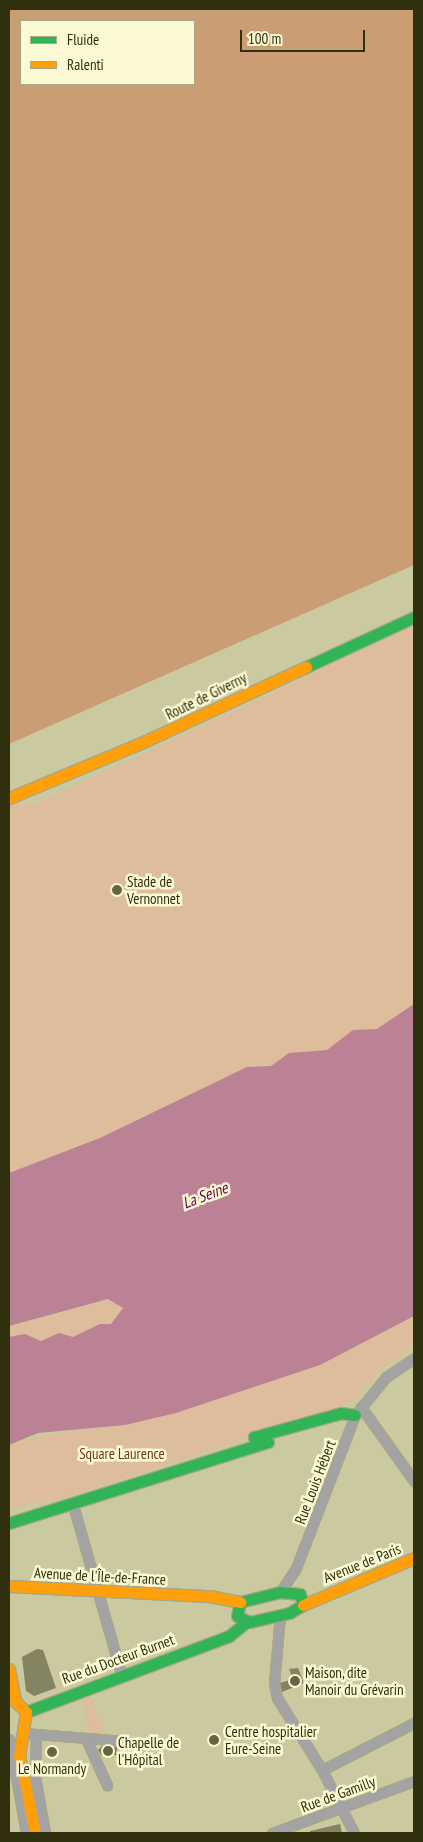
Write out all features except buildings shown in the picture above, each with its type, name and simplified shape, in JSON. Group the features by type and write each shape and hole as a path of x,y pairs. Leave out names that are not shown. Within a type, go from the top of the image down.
{"main road":[{"name":"Route de Giverny","path":"9,798 139,744 414,617"},
{"path":"9,1523 73,1505 268,1442 254,1437 341,1413 358,1411"},
{"name":"Avenue de Paris","path":"301,1599 320,1596 414,1558"},
{"name":"Avenue de l'Île-de-France","path":"9,1586 189,1596 239,1613 280,1615 301,1599"},
{"name":"Avenue de l'Île-de-France","path":"239,1613 280,1592 301,1599"},
{"name":"Rue du Docteur Burnet","path":"26,1712 120,1674 222,1638 239,1613"},
{"path":"9,1669 9,1681 15,1701 26,1712 15,1736 36,1833"}],"street":[{"name":"Rue Louis Hébert","path":"301,1599 294,1579 296,1568 358,1411 386,1377 414,1358"},
{"path":"358,1411 414,1481"},
{"path":"73,1505 120,1674"},
{"name":"Rue Louis Hébert","path":"280,1592 296,1568"},
{"path":"280,1615 274,1670 277,1698 322,1770 354,1833"},
{"path":"322,1770 414,1724"},
{"path":"36,1735 35,1776 45,1833"},
{"path":"26,1833 15,1736 36,1735 125,1741"},
{"path":"86,1739 107,1785"},
{"name":"Rue de Gamilly","path":"272,1833 414,1781"}],"green space":[{"path":"414,626 414,1004 377,1029 353,1030 327,1050 289,1053 271,1066 247,1067 100,1138 9,1173 9,806 16,802 31,806"},
{"path":"108,1299 124,1308 111,1324 100,1324 73,1337 51,1335 41,1341 9,1337 9,1326"},
{"name":"Square Laurence","path":"414,1317 414,1345 387,1365 349,1404 70,1496 9,1509 9,1444 97,1425 101,1438 101,1428 158,1417 338,1355"},
{"path":"90,1695 98,1718 104,1721 104,1735 90,1735 82,1698"}],"shaded area":[{"path":"9,9 414,9 414,565 9,744"}],"water":[{"name":"La Seine","path":"414,1004 414,1316 320,1365 176,1413 125,1425 38,1433 9,1445 9,1337 25,1334 41,1341 59,1333 73,1337 100,1324 111,1324 123,1308 108,1299 9,1326 9,1173 100,1138 247,1067 271,1066 289,1053 327,1050 353,1030 377,1029"}],"traffic: fast":[{"path":"306,667 414,617"},
{"path":"9,1523 268,1442 254,1437 341,1413 355,1415"},
{"path":"280,1592 300,1594 303,1605 289,1613 249,1622 237,1616 240,1602 280,1592"},
{"path":"26,1712 229,1636 246,1622"}],"traffic: slow":[{"path":"9,798 139,744 306,667"},
{"path":"303,1605 414,1558"},
{"path":"9,1586 209,1596 240,1602"},
{"path":"9,1669 15,1701 26,1712 19,1755 35,1833"}],"place":[{"name":"Stade de Vernonnet","path":"117,890"},
{"name":"Maison, dite Manoir du Grévarin","path":"295,1681"},
{"name":"Centre hospitalier Eure-Seine","path":"214,1740"},
{"name":"Chapelle de l'Hôpital","path":"108,1751"},
{"name":"Le Normandy","path":"52,1752"}]}
